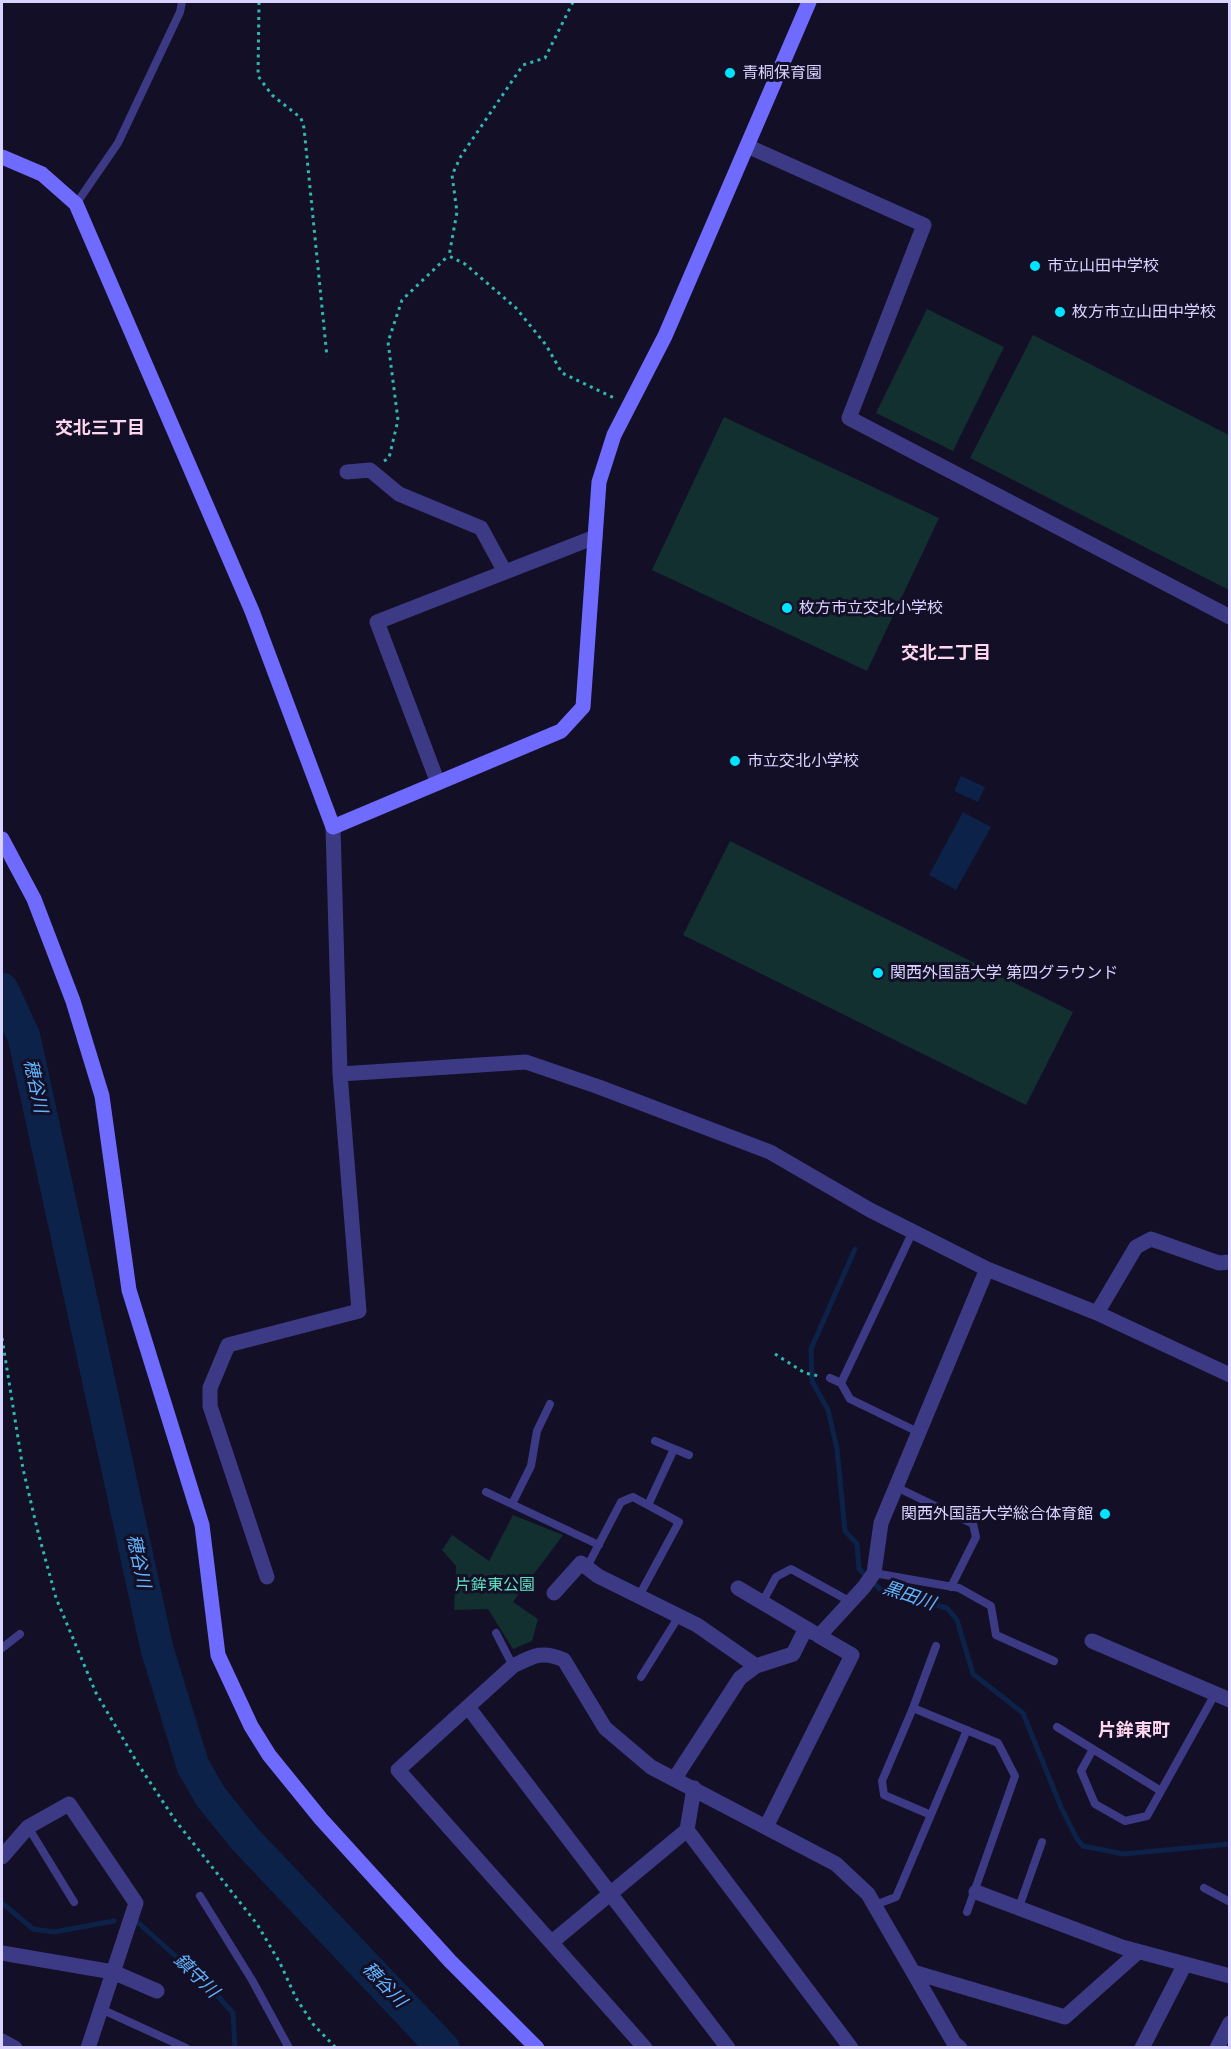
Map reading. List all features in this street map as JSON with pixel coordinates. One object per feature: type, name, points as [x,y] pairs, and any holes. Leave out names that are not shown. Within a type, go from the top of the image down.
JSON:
[{"type":"street","points":[[333,827],[561,731],[584,706],[599,482],[614,435],[665,336],[809,2]]},
{"type":"street","points":[[747,146],[924,225],[849,418],[1230,617]]},
{"type":"street","points":[[2,157],[42,174],[76,204],[252,611],[333,827],[340,1074],[359,1311],[228,1345],[210,1388],[210,1406],[267,1577]]},
{"type":"street","points":[[347,472],[370,470],[399,494],[481,528],[505,572]]},
{"type":"street","points":[[438,783],[377,622],[595,537]]},
{"type":"street","points":[[2,839],[38,909],[73,1001],[102,1095],[129,1290],[202,1525],[218,1655],[251,1726],[269,1755],[321,1819],[450,1961],[537,2048]]},
{"type":"street","points":[[340,1074],[526,1062],[599,1087],[770,1152],[870,1210],[987,1269],[1097,1313],[1230,1376]]},
{"type":"street","points":[[1097,1313],[1136,1247],[1151,1239],[1220,1263],[1230,1262]]},
{"type":"street","points":[[675,1778],[740,1678],[756,1666],[793,1654],[813,1632],[851,1602],[870,1578],[881,1523],[895,1486],[987,1269]]},
{"type":"street","points":[[554,1593],[581,1563],[598,1576],[697,1625],[756,1666]]},
{"type":"street","points":[[738,1588],[852,1655],[766,1827]]},
{"type":"street","points":[[1092,1641],[1222,1697]]},
{"type":"street","points":[[645,2048],[398,1770],[513,1666],[536,1654],[555,1656],[564,1660],[605,1728],[651,1767],[836,1864],[868,1894],[954,2046]]},
{"type":"street","points":[[468,1707],[728,2048]]},
{"type":"street","points":[[552,1942],[687,1830],[694,1788]]},
{"type":"street","points":[[2,1857],[28,1827],[69,1804],[136,1903],[88,2048]]},
{"type":"street","points":[[687,1830],[851,2048]]},
{"type":"street","points":[[976,1892],[1138,1952],[1230,1976]]},
{"type":"street","points":[[913,1972],[1065,2017],[1138,1952]]},
{"type":"street","points":[[2,1953],[113,1972],[157,1991]]},
{"type":"street","points":[[1142,2048],[1185,1964]]},
{"type":"street","points":[[1216,2048],[1230,2023]]},
{"type":"street","points":[[2,2041],[15,2048]]},
{"type":"lane","points":[[76,204],[118,143],[180,12],[182,2]]},
{"type":"lane","points":[[841,1383],[913,1231]]},
{"type":"lane","points":[[830,1378],[841,1383],[850,1399],[918,1432]]},
{"type":"lane","points":[[512,1504],[531,1467],[537,1431],[549,1404]]},
{"type":"lane","points":[[655,1441],[689,1455]]},
{"type":"lane","points":[[648,1505],[674,1449]]},
{"type":"lane","points":[[895,1486],[973,1524],[976,1537],[951,1587]]},
{"type":"lane","points":[[486,1492],[598,1545]]},
{"type":"lane","points":[[587,1568],[621,1502],[633,1497],[648,1505],[679,1522],[639,1596]]},
{"type":"lane","points":[[762,1603],[776,1577],[791,1569],[851,1602]]},
{"type":"lane","points":[[870,1578],[959,1588],[991,1606],[996,1635],[1054,1661]]},
{"type":"lane","points":[[641,1677],[679,1616]]},
{"type":"lane","points":[[496,1633],[513,1666]]},
{"type":"lane","points":[[2,1648],[20,1634]]},
{"type":"lane","points":[[931,1815],[884,1795],[882,1781],[936,1646]]},
{"type":"lane","points":[[1093,1749],[1081,1771],[1095,1804],[1125,1821],[1147,1816],[1222,1697]]},
{"type":"lane","points":[[913,1708],[998,1743],[1015,1776],[968,1912]]},
{"type":"lane","points":[[1057,1726],[1161,1791]]},
{"type":"lane","points":[[874,1905],[896,1897],[967,1730]]},
{"type":"lane","points":[[28,1827],[74,1902]]},
{"type":"lane","points":[[1019,1908],[1042,1842]]},
{"type":"lane","points":[[1204,1888],[1230,1902]]},
{"type":"lane","points":[[200,1896],[252,1980],[289,2048]]},
{"type":"lane","points":[[101,2009],[186,2048]]},
{"type":"path","points":[[259,2],[258,76],[272,95],[301,118],[304,128],[327,357]]},
{"type":"path","points":[[370,470],[389,458],[398,420],[388,342],[402,300],[448,256],[457,212],[452,175],[461,156],[523,64],[545,58],[573,2]]},
{"type":"path","points":[[448,256],[465,264],[516,308],[546,345],[562,374],[629,406]]},
{"type":"path","points":[[2,1338],[23,1469],[38,1532],[56,1598],[96,1693],[138,1764],[176,1820],[257,1924],[280,1963],[296,1998],[314,2024],[336,2048]]},
{"type":"path","points":[[775,1354],[805,1373],[816,1376]]},
{"type":"green space","points":[[927,309],[1004,347],[953,451],[876,413]]},
{"type":"green space","points":[[1033,335],[1229,435],[1229,590],[970,458]]},
{"type":"green space","points":[[724,417],[939,518],[867,671],[652,570]]},
{"type":"green space","name":"関西外国語大学 第四グラウンド","points":[[730,841],[1073,1012],[1026,1105],[683,935]]},
{"type":"green space","name":"片鉾東公園","points":[[513,1515],[563,1535],[513,1602],[538,1619],[532,1641],[513,1649],[488,1609],[454,1610],[456,1566],[442,1550],[452,1535],[489,1561]]},
{"type":"water","points":[[961,776],[985,787],[978,802],[954,791]]},
{"type":"water","points":[[963,812],[991,827],[956,890],[929,875]]},
{"type":"waterway","name":"穂谷川","points":[[2,989],[24,1037],[157,1649],[193,1766],[211,1797],[244,1838],[443,2048]]},
{"type":"waterway","name":"黒田川","points":[[855,1249],[811,1349],[812,1381],[828,1410],[837,1449],[845,1531],[857,1544],[859,1569],[881,1590],[947,1608],[957,1620],[973,1674],[1023,1713],[1061,1807],[1083,1846],[1124,1854],[1230,1844]]},
{"type":"waterway","name":"鎮守川","points":[[2,1903],[33,1929],[54,1932],[114,1921]]},
{"type":"waterway","name":"鎮守川","points":[[134,1919],[207,1984],[233,2013],[235,2048]]},
{"type":"place","name":"青桐保育園","points":[[730,73]]},
{"type":"place","name":"市立山田中学校","points":[[1035,266]]},
{"type":"place","name":"枚方市立山田中学校","points":[[1060,312]]},
{"type":"place","name":"枚方市立交北小学校","points":[[787,608]]},
{"type":"place","name":"市立交北小学校","points":[[735,761]]},
{"type":"place","name":"関西外国語大学 第四グラウンド","points":[[878,973]]},
{"type":"place","name":"関西外国語大学総合体育館","points":[[1105,1514]]},
{"type":"district","name":"交北三丁目","points":[[100,429]]},
{"type":"district","name":"交北二丁目","points":[[946,654]]},
{"type":"district","name":"片鉾東町","points":[[1134,1731]]}]
